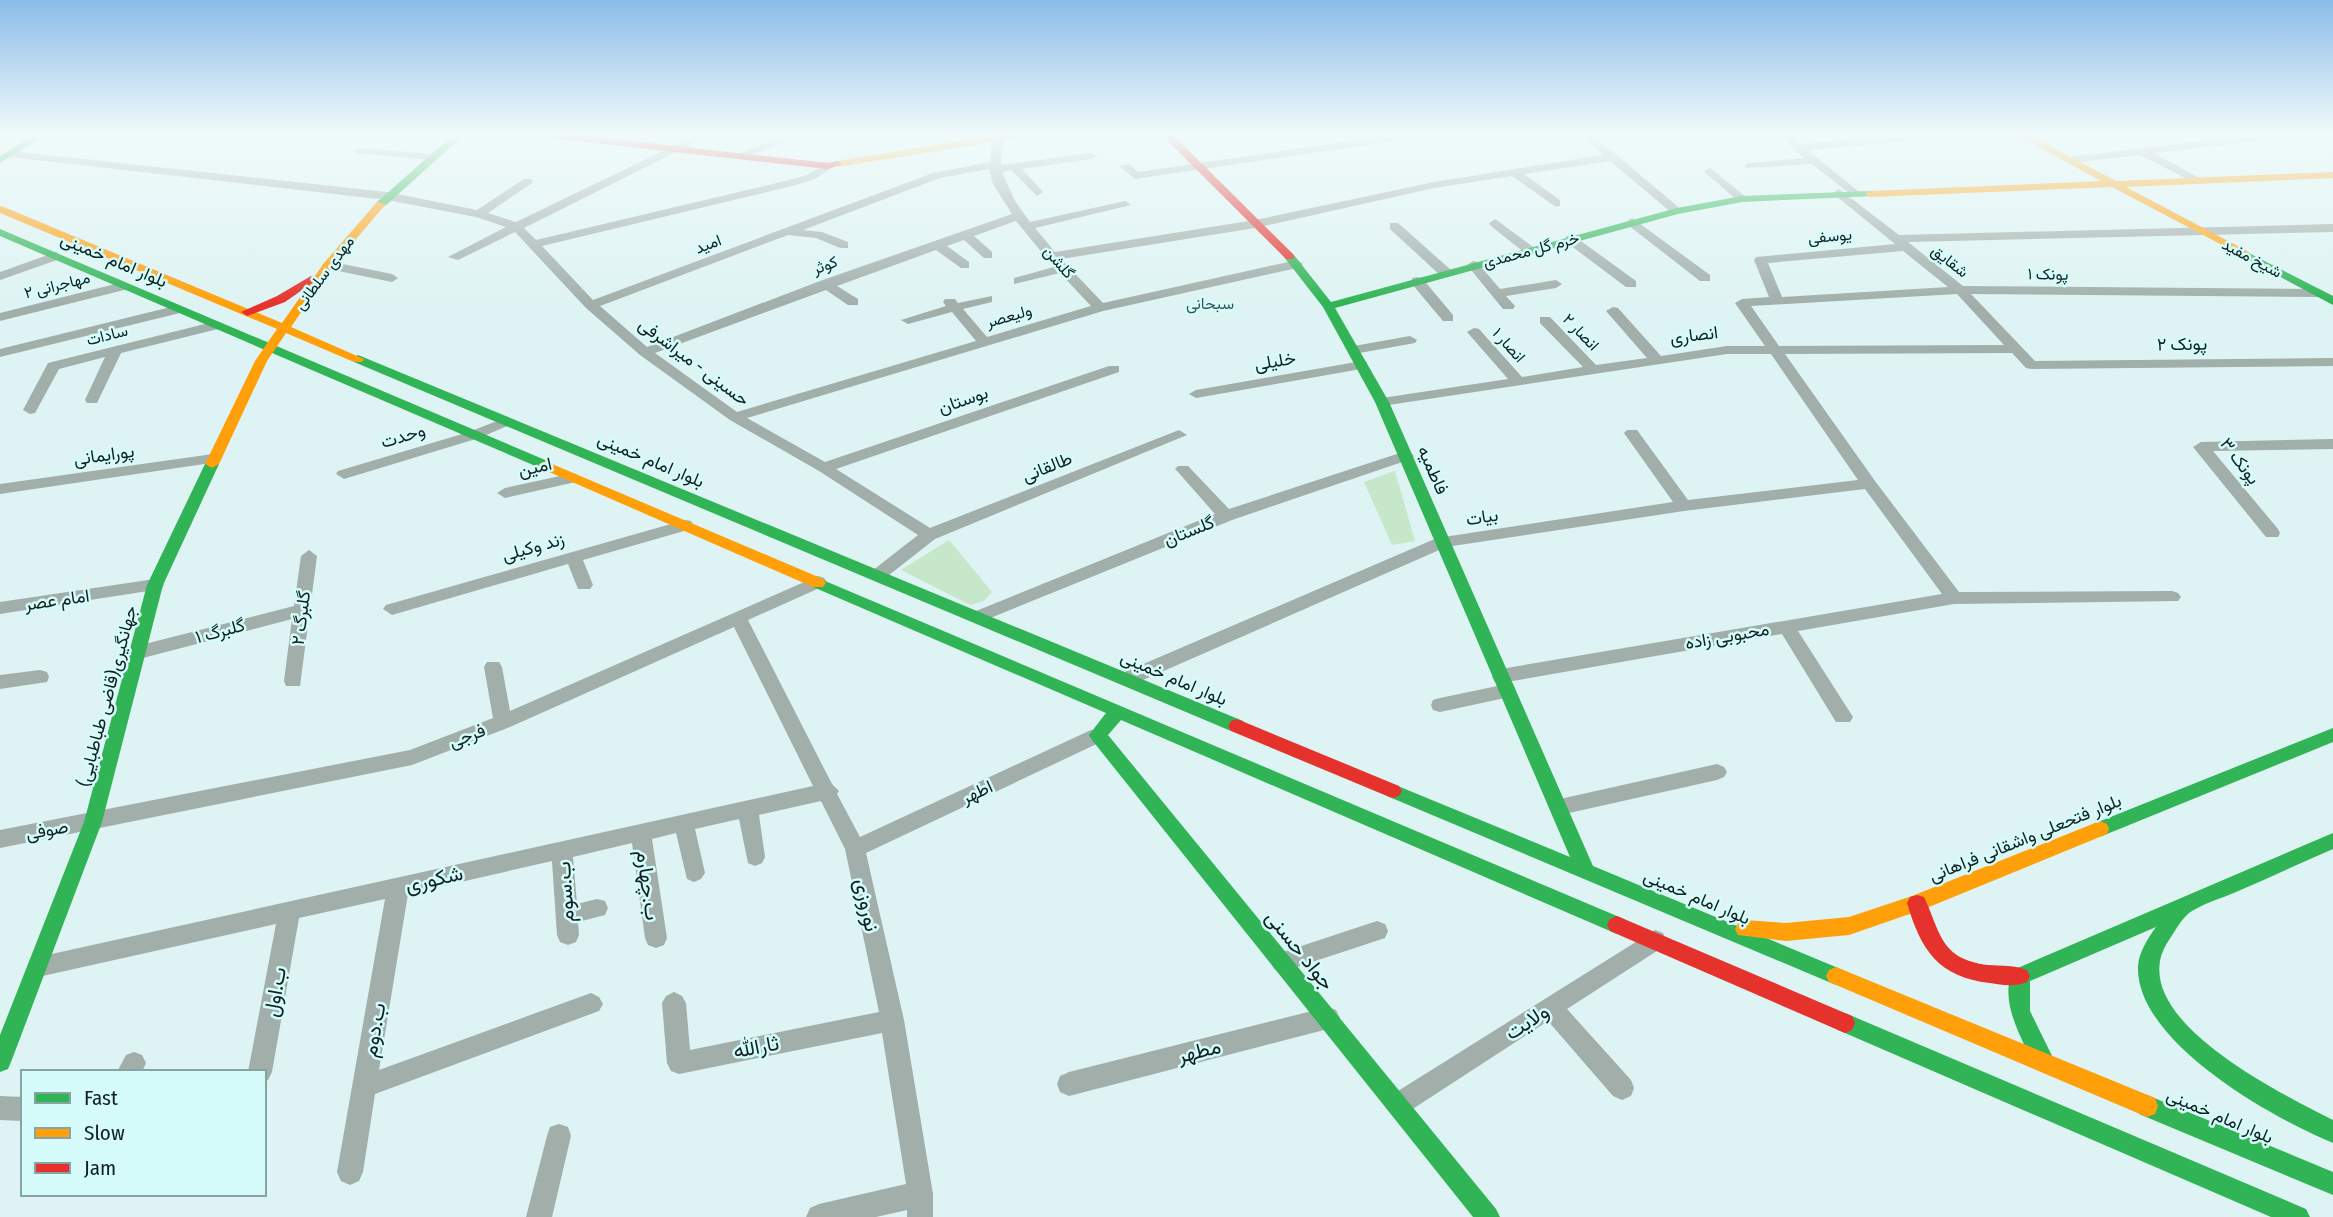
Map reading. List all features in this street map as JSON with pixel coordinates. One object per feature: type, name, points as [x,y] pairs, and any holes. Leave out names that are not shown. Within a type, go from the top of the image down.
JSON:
[{"type":"main road","name":"مهدی سلطانی","points":[[270,348],[328,265],[392,192]]},
{"type":"main road","name":"فاطمیه","points":[[1223,192],[1297,264],[1328,306],[1382,402],[1586,871]]},
{"type":"main road","name":"خرم گل محمدی","points":[[1328,306],[1677,211],[1742,199],[1879,192]]},
{"type":"main road","name":"شیخ مفید","points":[[2129,192],[2323,292]]},
{"type":"main road","name":"بلوار امام خمینی","points":[[0,209],[2333,1184]]},
{"type":"main road","name":"بلوار امام خمینی","points":[[0,232],[2298,1217]]},
{"type":"main road","points":[[247,312],[295,291],[328,265]]},
{"type":"main road","name":"جهانگیری(قاضی طباطبایی)","points":[[1,1060],[93,822],[155,585],[213,459],[270,348]]},
{"type":"main road","points":[[1098,735],[1118,711]]},
{"type":"main road","name":"جواد حسنی","points":[[1098,735],[1488,1217]]},
{"type":"main road","name":"بلوار فتحعلی واشقانی فراهانی","points":[[1722,928],[1786,932],[1849,926],[1917,903],[2333,735]]},
{"type":"main road","points":[[1917,903],[1924,933],[1938,955],[1970,973],[1988,977],[2020,976],[2333,841]]},
{"type":"main road","points":[[2182,907],[2152,952],[2147,970],[2151,991],[2169,1018],[2189,1040],[2234,1077],[2333,1132]]},
{"type":"main road","points":[[2020,976],[2015,996],[2024,1030],[2045,1062]]},
{"type":"street","name":"حسینی - میراشرفی","points":[[350,192],[387,196],[479,214],[516,226],[591,305],[645,352],[735,416],[824,468],[929,535]]},
{"type":"street","points":[[479,214],[512,192]]},
{"type":"street","points":[[454,257],[587,192]]},
{"type":"street","points":[[533,244],[755,192]]},
{"type":"street","name":"امید","points":[[591,305],[892,192]]},
{"type":"street","name":"گلشن","points":[[1004,192],[1023,221],[1100,308]]},
{"type":"street","points":[[1054,256],[1255,224],[1403,192]]},
{"type":"street","points":[[1541,192],[1556,203]]},
{"type":"street","points":[[1654,192],[1677,211]]},
{"type":"street","points":[[1734,192],[1742,199]]},
{"type":"street","name":"شقایق","points":[[1847,193],[1898,243],[1960,290],[2031,365]]},
{"type":"street","name":"کوثر","points":[[645,352],[964,234],[1023,221],[1125,205]]},
{"type":"street","points":[[1632,222],[1705,278]]},
{"type":"street","points":[[1495,223],[1529,250]]},
{"type":"street","points":[[1394,226],[1446,273]]},
{"type":"street","name":"یوسفی","points":[[1777,300],[1760,260],[1898,243],[2333,228]]},
{"type":"street","points":[[784,232],[818,235],[844,244]]},
{"type":"street","points":[[964,234],[988,255]]},
{"type":"street","points":[[1570,239],[1631,284]]},
{"type":"street","points":[[936,244],[965,265]]},
{"type":"street","points":[[0,276],[56,256]]},
{"type":"street","name":"ولیعصر","points":[[735,416],[1100,308],[1297,264]]},
{"type":"street","points":[[328,265],[392,278]]},
{"type":"street","points":[[1473,265],[1508,306]]},
{"type":"street","points":[[1019,281],[1064,268]]},
{"type":"street","points":[[1417,281],[1448,318]]},
{"type":"street","points":[[825,284],[853,302]]},
{"type":"street","points":[[1497,293],[1556,284]]},
{"type":"street","name":"مهاجرانی ۲","points":[[0,317],[123,286]]},
{"type":"street","name":"پونک ۱","points":[[1772,348],[1742,303],[1960,290],[2323,292]]},
{"type":"street","points":[[908,320],[952,304],[987,299]]},
{"type":"street","points":[[952,304],[984,342]]},
{"type":"street","points":[[0,353],[179,309]]},
{"type":"street","points":[[1614,311],[1656,359]]},
{"type":"street","name":"انصار ۲","points":[[1545,320],[1592,369]]},
{"type":"street","name":"سادات","points":[[30,410],[53,366],[217,325]]},
{"type":"street","name":"انصار ۱","points":[[1474,332],[1517,380]]},
{"type":"street","points":[[1354,350],[1410,340]]},
{"type":"street","points":[[1772,348],[1954,598]]},
{"type":"street","name":"انصاری","points":[[1382,402],[1656,359],[1772,348],[2015,349]]},
{"type":"street","points":[[92,400],[115,351]]},
{"type":"street","name":"پونک ۲","points":[[2031,365],[2333,362]]},
{"type":"street","name":"خلیلی","points":[[1196,394],[1362,365]]},
{"type":"street","name":"بوستان","points":[[824,468],[1114,369]]},
{"type":"street","name":"وحدت","points":[[344,474],[474,435],[507,421]]},
{"type":"street","points":[[1632,433],[1684,506]]},
{"type":"street","name":"طالقانی","points":[[929,535],[1179,435]]},
{"type":"street","name":"پونک ۳","points":[[2272,533],[2201,447],[2333,444]]},
{"type":"street","name":"گلستان","points":[[977,617],[1226,516],[1406,456]]},
{"type":"street","name":"پورایمانی","points":[[0,489],[213,459]]},
{"type":"street","points":[[1184,469],[1226,516]]},
{"type":"street","name":"امین","points":[[505,493],[574,478]]},
{"type":"street","name":"بیات","points":[[1127,679],[1443,542],[1684,506],[1869,484]]},
{"type":"street","name":"زند وکیلی","points":[[392,609],[685,525]]},
{"type":"street","points":[[878,575],[929,535]]},
{"type":"street","name":"گلبرگ ۲","points":[[293,681],[309,556]]},
{"type":"street","points":[[574,557],[584,585]]},
{"type":"street","name":"فرجی","points":[[93,822],[412,757],[503,722],[818,582]]},
{"type":"street","name":"امام عصر","points":[[0,608],[155,585]]},
{"type":"street","name":"محبوبی زاده","points":[[1440,705],[1504,683],[1785,625],[1954,598],[2172,597]]},
{"type":"street","name":"گلبرگ ۱","points":[[139,652],[302,610]]},
{"type":"street","name":"نوروزی","points":[[738,618],[828,791],[855,849],[892,1020],[920,1205]]},
{"type":"street","points":[[1785,625],[1843,717]]},
{"type":"street","points":[[492,667],[503,722]]},
{"type":"street","points":[[0,682],[40,677]]},
{"type":"street","name":"اطهر","points":[[855,849],[1098,735]]},
{"type":"street","points":[[1560,807],[1717,772]]},
{"type":"street","name":"شکوری","points":[[38,967],[828,791]]},
{"type":"street","points":[[748,809],[755,857]]},
{"type":"street","name":"صوفی","points":[[0,839],[93,822]]},
{"type":"street","points":[[684,823],[694,873]]},
{"type":"street","name":"ب.چهارم","points":[[641,833],[656,938]]},
{"type":"street","name":"ب.سوم","points":[[562,850],[567,925],[597,908]]},
{"type":"street","name":"ب.دوم","points":[[350,1172],[398,887]]},
{"type":"street","name":"ب.اول","points":[[260,1070],[289,911]]},
{"type":"street","points":[[1282,962],[1377,931]]},
{"type":"street","name":"ولایت","points":[[1399,1104],[1655,940]]},
{"type":"street","name":"ثارالله","points":[[674,1003],[679,1063],[892,1020]]},
{"type":"street","points":[[365,1087],[591,1004]]},
{"type":"street","points":[[1550,1007],[1622,1088]]},
{"type":"street","name":"مطهر","points":[[1069,1084],[1328,1018]]},
{"type":"street","points":[[0,1108],[21,1109]]},
{"type":"street","points":[[539,1217],[559,1136]]},
{"type":"street","points":[[818,1217],[920,1205]]},
{"type":"green space","points":[[1395,471],[1415,541],[1392,545],[1364,482]]},
{"type":"green space","points":[[949,540],[992,592],[984,601],[970,605],[901,570]]},
{"type":"traffic: fast","points":[[381,204],[395,192]]},
{"type":"traffic: fast","points":[[1328,306],[1677,211],[1742,199],[1870,194]]},
{"type":"traffic: fast","points":[[0,232],[545,465]]},
{"type":"traffic: fast","points":[[2243,253],[2333,301]]},
{"type":"traffic: fast","points":[[1290,257],[1328,306],[1382,402],[1586,871]]},
{"type":"traffic: fast","points":[[358,359],[1237,726]]},
{"type":"traffic: fast","points":[[0,1062],[93,822],[155,585],[212,464]]},
{"type":"traffic: fast","points":[[818,583],[1617,925]]},
{"type":"traffic: fast","points":[[1118,711],[1098,735],[1488,1217]]},
{"type":"traffic: fast","points":[[2100,829],[2333,735]]},
{"type":"traffic: fast","points":[[1393,791],[1836,976]]},
{"type":"traffic: fast","points":[[2044,1062],[2020,1011],[2020,976],[2333,841]]},
{"type":"traffic: fast","points":[[2182,907],[2156,943],[2149,959],[2153,994],[2168,1019],[2219,1066],[2333,1132]]},
{"type":"traffic: fast","points":[[1845,1023],[2298,1217]]},
{"type":"traffic: fast","points":[[2147,1106],[2333,1184]]},
{"type":"traffic: slow","points":[[1870,194],[1924,192]]},
{"type":"traffic: slow","points":[[2128,192],[2243,253]]},
{"type":"traffic: slow","points":[[212,464],[261,361],[328,265],[381,204]]},
{"type":"traffic: slow","points":[[0,209],[358,359]]},
{"type":"traffic: slow","points":[[545,465],[818,583]]},
{"type":"traffic: slow","points":[[1745,929],[1786,932],[1849,926],[1917,903],[2100,829]]},
{"type":"traffic: slow","points":[[1836,976],[2147,1106]]},
{"type":"traffic: jam","points":[[1224,192],[1290,257]]},
{"type":"traffic: jam","points":[[247,312],[281,299],[311,279]]},
{"type":"traffic: jam","points":[[1237,726],[1393,791]]},
{"type":"traffic: jam","points":[[1917,903],[1931,940],[1940,953],[1952,962],[1981,973],[2020,976]]},
{"type":"traffic: jam","points":[[1617,925],[1845,1023]]},
{"type":"district","name":"سبحانی","points":[[1210,303]]}]
